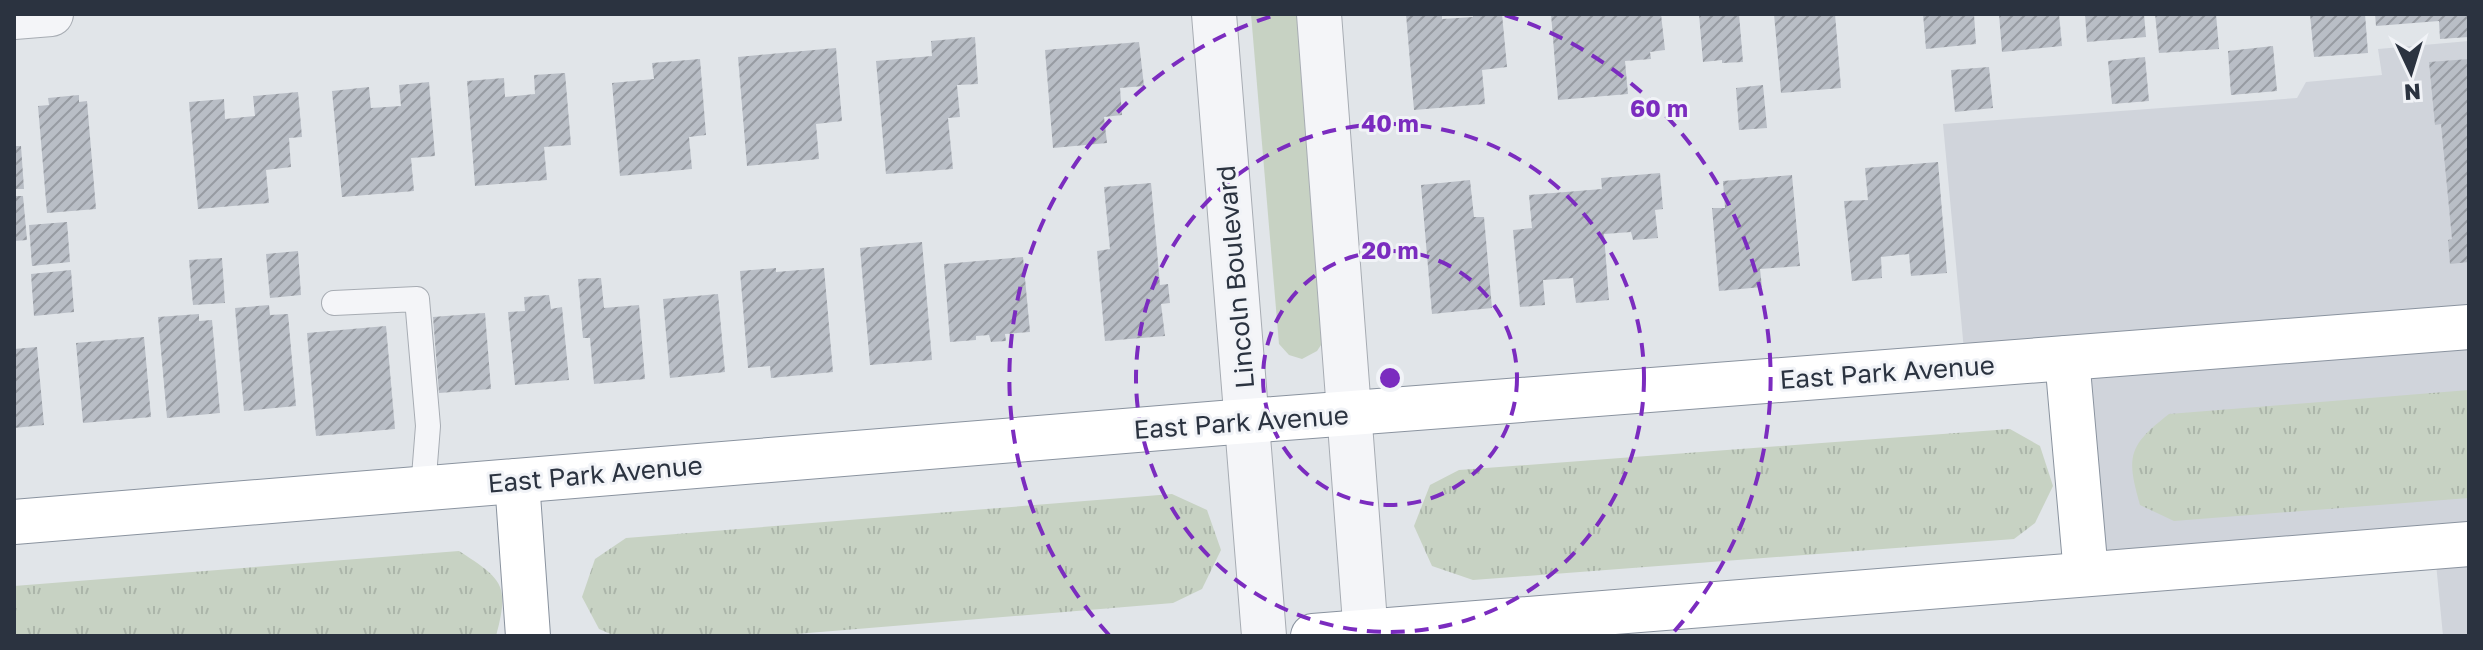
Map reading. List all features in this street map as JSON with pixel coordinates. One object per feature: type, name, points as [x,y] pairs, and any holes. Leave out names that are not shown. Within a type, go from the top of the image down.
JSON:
[{"type":"highway","name":"East Park Avenue","points":[[14,522],[1247,421],[2469,327]]},
{"type":"highway","points":[[2067,358],[2086,574]]},
{"type":"highway","points":[[517,481],[528,636]]},
{"type":"highway","points":[[1313,636],[1630,623],[2086,574],[2469,544]]},
{"type":"street","points":[[14,17],[51,14]]},
{"type":"street","name":"Lincoln Boulevard","points":[[1214,14],[1264,636]]},
{"type":"street","points":[[1319,14],[1366,634]]},
{"type":"lane","points":[[334,303],[417,299],[428,426],[423,489]]},
{"type":"shaded area","points":[[2469,41],[2469,636],[2443,636],[2435,553],[2080,582],[2062,366],[1966,372],[1943,124],[2297,98],[2306,82],[2382,75],[2378,49]]},
{"type":"green space","points":[[1251,14],[1297,14],[1325,339],[1317,351],[1302,359],[1289,355],[1279,344]]},
{"type":"green space","points":[[2469,390],[2469,498],[2174,521],[2140,505],[2133,475],[2134,453],[2145,435],[2169,414]]},
{"type":"green space","points":[[2010,429],[2040,446],[2053,486],[2035,523],[2014,539],[1473,580],[1432,566],[1414,526],[1430,485],[1459,470]]},
{"type":"green space","points":[[1172,494],[1207,510],[1221,550],[1202,589],[1173,603],[772,636],[615,636],[599,629],[582,597],[595,559],[626,538]]},
{"type":"green space","points":[[459,551],[485,569],[499,584],[502,605],[496,636],[14,636],[14,586]]},
{"type":"building","points":[[1406,14],[1442,14],[1442,19],[1473,17],[1473,14],[1502,14],[1507,67],[1482,70],[1485,104],[1414,110]]},
{"type":"building","points":[[1551,14],[1661,14],[1665,50],[1650,52],[1651,59],[1625,61],[1628,94],[1558,100]]},
{"type":"building","points":[[1699,14],[1739,14],[1743,62],[1703,62]]},
{"type":"building","points":[[1774,14],[1835,14],[1841,88],[1781,93]]},
{"type":"building","points":[[1923,14],[1974,14],[1976,44],[1926,49]]},
{"type":"building","points":[[1999,14],[2059,14],[2062,46],[2002,52]]},
{"type":"building","points":[[2085,14],[2144,14],[2146,37],[2087,42]]},
{"type":"building","points":[[2155,14],[2216,14],[2219,49],[2159,53]]},
{"type":"building","points":[[2310,14],[2365,14],[2368,53],[2314,57]]},
{"type":"building","points":[[2375,14],[2469,14],[2469,37],[2440,39],[2439,21],[2376,26]]},
{"type":"building","points":[[975,37],[978,84],[957,85],[960,117],[948,118],[953,169],[886,174],[876,61],[932,56],[931,41]]},
{"type":"building","points":[[1139,42],[1144,86],[1120,88],[1122,115],[1104,117],[1107,143],[1053,148],[1045,50]]},
{"type":"building","points":[[2273,46],[2277,91],[2231,95],[2228,51]]},
{"type":"building","points":[[836,48],[842,121],[816,124],[819,159],[747,166],[738,57]]},
{"type":"building","points":[[2145,57],[2149,101],[2112,104],[2108,61]]},
{"type":"building","points":[[700,59],[706,135],[689,137],[692,169],[620,176],[612,83],[654,79],[652,63]]},
{"type":"building","points":[[2469,59],[2469,262],[2450,264],[2448,240],[2452,239],[2441,124],[2435,125],[2429,62]]},
{"type":"building","points":[[1989,67],[1993,108],[1955,112],[1951,70]]},
{"type":"building","points":[[565,73],[571,145],[544,147],[547,180],[475,186],[467,81],[504,78],[505,97],[535,94],[534,75]]},
{"type":"building","points":[[429,82],[435,156],[411,158],[414,191],[342,197],[332,91],[369,87],[371,108],[401,106],[399,85]]},
{"type":"building","points":[[1763,85],[1767,128],[1739,130],[1736,88]]},
{"type":"building","points":[[298,92],[302,137],[289,138],[291,167],[266,170],[269,203],[198,209],[189,102],[224,99],[225,119],[255,116],[253,96]]},
{"type":"building","points":[[79,95],[79,102],[87,101],[96,209],[47,213],[38,106],[49,105],[48,98]]},
{"type":"building","points":[[14,146],[21,146],[24,189],[14,189]]},
{"type":"building","points":[[1938,162],[1947,273],[1911,276],[1909,254],[1881,257],[1882,278],[1852,281],[1844,201],[1868,200],[1865,168]]},
{"type":"building","points":[[1660,173],[1663,209],[1655,210],[1658,238],[1633,240],[1631,232],[1604,234],[1609,300],[1576,303],[1573,278],[1543,280],[1545,305],[1520,307],[1513,230],[1532,228],[1529,195],[1602,189],[1601,178]]},
{"type":"building","points":[[1792,175],[1800,266],[1760,269],[1762,287],[1719,291],[1712,208],[1725,208],[1723,181]]},
{"type":"building","points":[[1470,180],[1474,217],[1484,217],[1492,308],[1432,314],[1421,185]]},
{"type":"building","points":[[1151,183],[1160,285],[1168,284],[1170,303],[1161,304],[1165,336],[1105,341],[1097,251],[1110,249],[1104,187]]},
{"type":"building","points":[[14,196],[23,196],[27,240],[14,241]]},
{"type":"building","points":[[67,222],[70,262],[32,266],[29,225]]},
{"type":"building","points":[[922,242],[932,360],[870,365],[860,248]]},
{"type":"building","points":[[298,251],[301,295],[270,298],[266,254]]},
{"type":"building","points":[[1023,257],[1030,332],[1005,334],[1006,341],[991,342],[989,335],[976,336],[976,340],[950,342],[944,264]]},
{"type":"building","points":[[222,258],[225,303],[193,305],[189,260]]},
{"type":"building","points":[[776,268],[776,272],[824,268],[833,372],[771,378],[770,366],[748,368],[740,271]]},
{"type":"building","points":[[71,270],[74,312],[34,316],[31,274]]},
{"type":"building","points":[[601,278],[604,308],[639,305],[645,379],[594,384],[590,338],[583,338],[578,279]]},
{"type":"building","points":[[718,294],[725,372],[670,378],[663,299]]},
{"type":"building","points":[[549,295],[551,309],[562,307],[569,380],[515,385],[508,312],[525,311],[524,297]]},
{"type":"building","points":[[269,305],[270,315],[288,314],[296,406],[244,411],[235,308]]},
{"type":"building","points":[[485,313],[491,389],[439,393],[433,317]]},
{"type":"building","points":[[199,314],[199,321],[212,320],[220,413],[167,418],[158,317]]},
{"type":"building","points":[[386,326],[395,429],[316,436],[307,333]]},
{"type":"building","points":[[144,337],[151,417],[83,423],[76,343]]},
{"type":"building","points":[[37,347],[44,425],[14,428],[14,349]]}]
